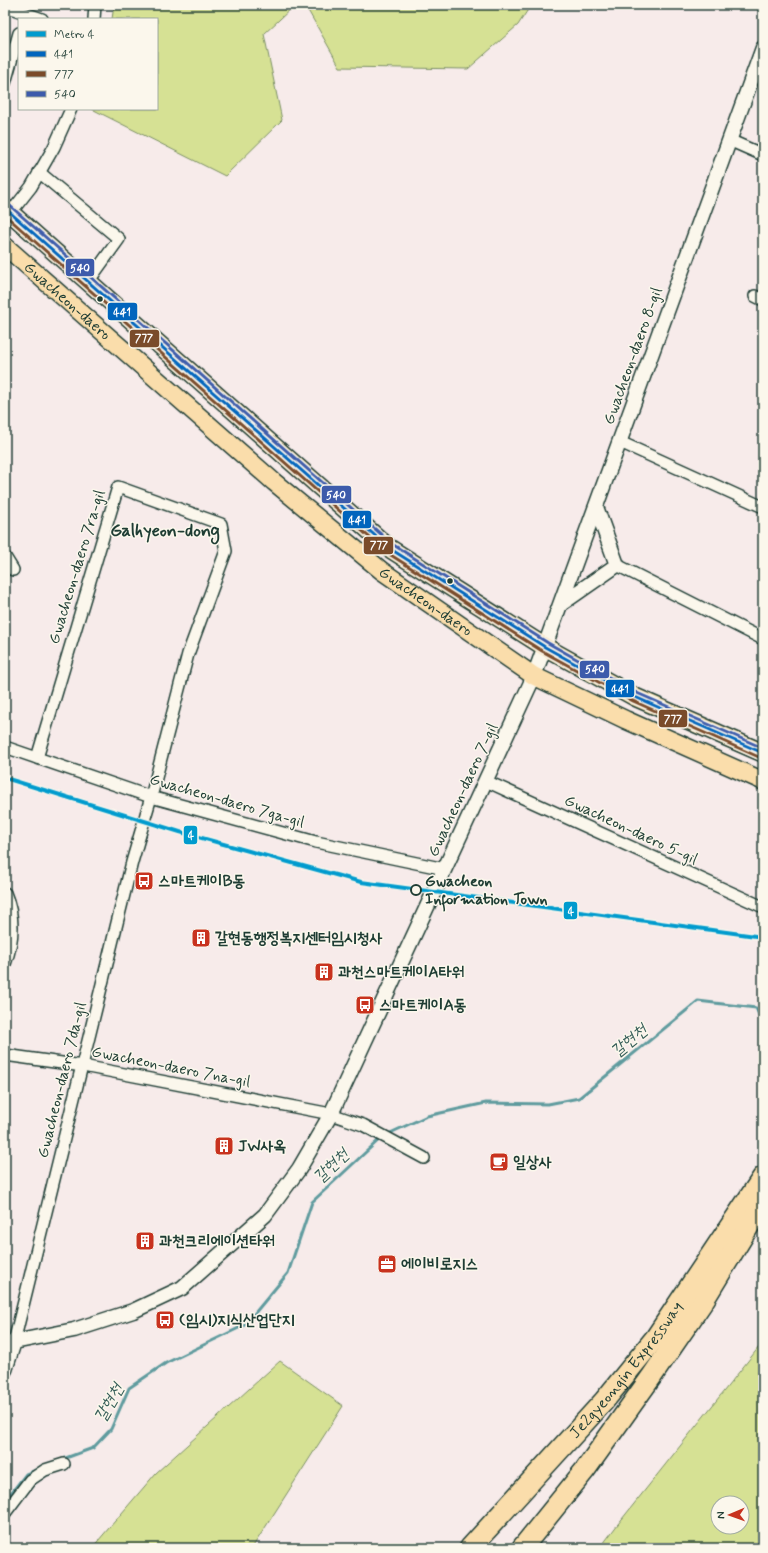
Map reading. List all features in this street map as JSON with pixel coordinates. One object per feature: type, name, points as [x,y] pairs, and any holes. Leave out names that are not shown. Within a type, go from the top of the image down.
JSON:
[{"type":"highway","name":"Je2gyeongin Expressway","points":[[470,1548],[604,1402],[656,1337],[763,1177]]},
{"type":"highway","name":"Je2gyeongin Expressway","points":[[522,1548],[585,1470],[652,1376],[702,1303],[763,1203]]},
{"type":"main road","name":"Gwacheon-daero","points":[[7,214],[88,282],[389,548],[545,647],[634,697],[763,753]]},
{"type":"main road","name":"Gwacheon-daero","points":[[5,246],[274,482],[382,571],[534,676],[633,723],[763,781]]},
{"type":"street","points":[[94,18],[95,5]]},
{"type":"street","points":[[5,6],[24,16],[36,18]]},
{"type":"street","points":[[5,83],[18,37]]},
{"type":"street","name":"Gwacheon-daero 8-gil","points":[[534,676],[763,48]]},
{"type":"street","points":[[7,214],[31,187],[54,147],[70,110]]},
{"type":"street","points":[[729,140],[763,155]]},
{"type":"street","points":[[39,172],[119,238],[88,282]]},
{"type":"street","points":[[620,442],[763,507]]},
{"type":"street","name":"Gwacheon-daero 7ra-gil","points":[[37,758],[118,487],[221,524],[226,551],[188,654],[151,797]]},
{"type":"street","points":[[596,507],[618,565],[763,639]]},
{"type":"street","points":[[5,557],[13,570]]},
{"type":"street","points":[[561,604],[618,565]]},
{"type":"street","name":"Gwacheon-daero 7-gil","points":[[9,1342],[81,1328],[133,1311],[182,1288],[265,1215],[299,1169],[331,1114],[534,676]]},
{"type":"street","name":"Gwacheon-daero 7ga-gil","points":[[5,747],[151,797],[316,842],[445,869]]},
{"type":"street","name":"Gwacheon-daero 5-gil","points":[[486,781],[763,908]]},
{"type":"street","name":"Gwacheon-daero 7da-gil","points":[[5,1370],[9,1342],[83,1066],[132,862],[151,797]]},
{"type":"street","points":[[5,894],[10,907],[13,934],[5,964]]},
{"type":"street","name":"Gwacheon-daero 7na-gil","points":[[5,1055],[83,1066],[331,1114]]},
{"type":"street","points":[[331,1114],[363,1125],[399,1143],[424,1158]]},
{"type":"street","points":[[5,1513],[30,1480],[45,1470],[64,1464]]},
{"type":"green space","points":[[114,5],[295,5],[264,34],[282,120],[225,176],[94,110],[158,110],[158,18],[112,18]]},
{"type":"green space","points":[[305,5],[531,5],[518,25],[468,69],[340,67]]},
{"type":"green space","points":[[763,1342],[763,1548],[600,1548],[618,1524]]},
{"type":"green space","points":[[280,1361],[343,1406],[252,1548],[92,1548],[156,1473]]},
{"type":"waterway","name":"갈현천","points":[[388,1134],[427,1116],[486,1103],[548,1104],[579,1098],[698,1001],[756,1008],[763,1024]]},
{"type":"waterway","name":"갈현천","points":[[63,1459],[93,1448],[111,1429],[129,1388],[166,1363],[245,1325],[288,1273],[312,1202],[381,1138]]},
{"type":"waterway","name":"갈현천","points":[[5,1501],[26,1474],[39,1469]]},
{"type":"metro line","name":"4","points":[[5,778],[180,832],[361,882],[763,937]]},
{"type":"transit line","name":"540","points":[[8,204],[392,544],[548,643],[637,693],[763,748]]},
{"type":"transit line","name":"441","points":[[5,208],[389,548],[545,647],[635,697],[763,753]]},
{"type":"transit line","name":"777","points":[[5,215],[386,552],[542,651],[633,701],[761,758]]},
{"type":"place","name":"스마트케이B동","points":[[144,881]]},
{"type":"place","name":"Gwacheon Information Town","points":[[416,890]]},
{"type":"place","name":"갈현동행정복지센터임시청사","points":[[201,938]]},
{"type":"place","name":"과천스마트케이A타워","points":[[324,972]]},
{"type":"place","name":"스마트케이A동","points":[[365,1005]]},
{"type":"place","name":"JW사옥","points":[[224,1146]]},
{"type":"place","name":"일상사","points":[[499,1162]]},
{"type":"place","name":"과천크리에이션타워","points":[[145,1241]]},
{"type":"place","name":"에이비로지스","points":[[387,1264]]},
{"type":"place","name":"(임시)지식산업단지","points":[[165,1320]]},
{"type":"district","name":"Galhyeon-dong","points":[[165,531]]}]
